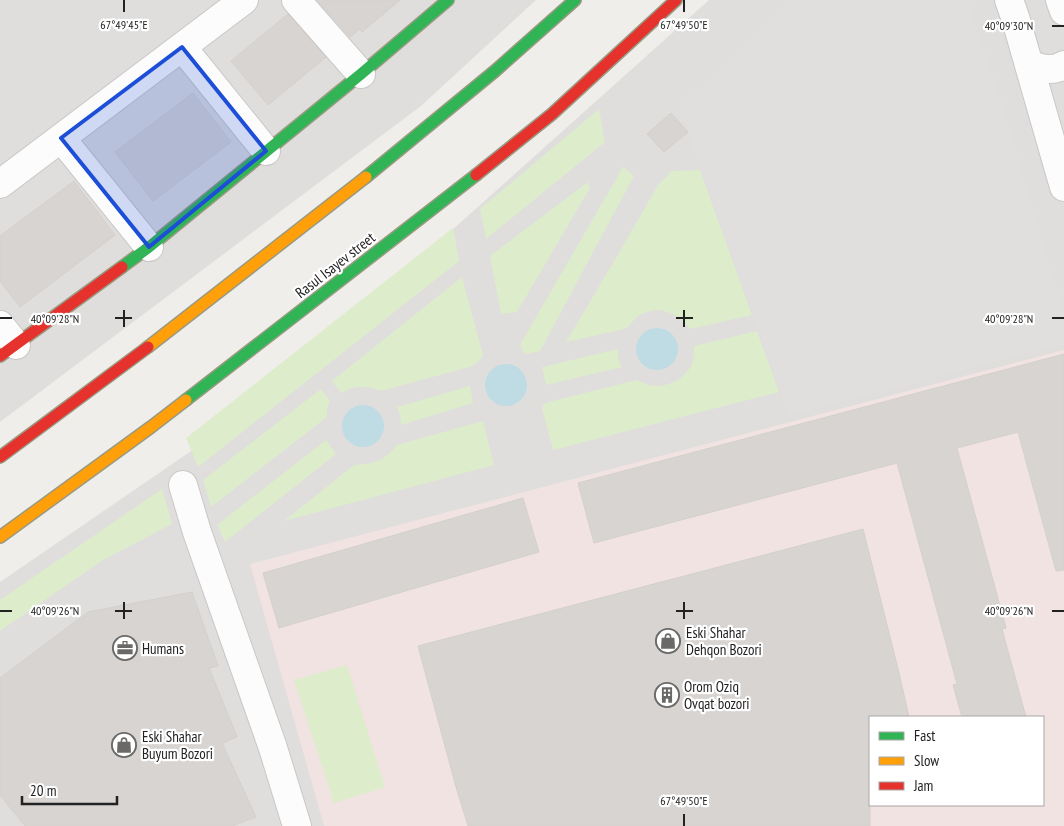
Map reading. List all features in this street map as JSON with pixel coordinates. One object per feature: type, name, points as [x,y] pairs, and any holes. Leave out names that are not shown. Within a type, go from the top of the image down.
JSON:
[{"type":"main road","points":[[5,342],[149,247],[362,74],[448,0]]},
{"type":"main road","points":[[0,457],[177,325],[393,156],[495,71],[575,0]]},
{"type":"main road","name":"Rasul Isayev street","points":[[0,537],[151,427],[465,184],[552,114],[676,0]]},
{"type":"street","points":[[0,184],[244,0]]},
{"type":"street","points":[[296,0],[362,74]]},
{"type":"street","points":[[1010,0],[1064,187]]},
{"type":"street","points":[[1060,0],[1064,12]]},
{"type":"street","points":[[182,47],[266,151]]},
{"type":"street","points":[[1029,64],[1040,69],[1052,70],[1064,65]]},
{"type":"street","points":[[62,138],[149,247]]},
{"type":"street","points":[[183,484],[197,532],[273,748],[297,826]]},
{"type":"highlighted area","points":[[182,47],[266,151],[149,247],[61,138]]},
{"type":"shaded area","points":[[0,0],[536,0],[421,106],[0,422]]},
{"type":"shaded area","points":[[709,0],[1064,0],[1064,826],[0,826],[0,582],[251,410]]},
{"type":"shaded area","points":[[795,0],[967,0],[1005,114],[1064,317],[1064,344],[789,415],[679,108]]},
{"type":"shaded area","name":"Eski Shahar Dehqon Bozori","points":[[1064,350],[1064,826],[324,826],[250,564]]},
{"type":"green space","points":[[599,109],[605,142],[486,239],[480,209]]},
{"type":"green space","points":[[623,167],[634,176],[540,351],[525,354],[520,345]]},
{"type":"green space","points":[[700,170],[752,315],[690,329],[674,315],[661,310],[654,310],[638,316],[624,329],[566,342],[658,185],[672,171]]},
{"type":"green space","points":[[588,182],[590,188],[517,312],[501,314],[490,256]]},
{"type":"green space","points":[[453,228],[459,261],[198,467],[186,438]]},
{"type":"green space","points":[[462,277],[483,355],[479,361],[473,366],[381,391],[361,387],[351,388],[341,393],[332,381]]},
{"type":"green space","points":[[757,331],[779,392],[553,450],[542,408],[545,403],[637,380],[657,386],[667,385],[681,378],[691,366],[694,346]]},
{"type":"green space","points":[[618,349],[618,358],[622,367],[546,385],[542,367]]},
{"type":"green space","points":[[470,386],[473,403],[401,425],[397,407]]},
{"type":"green space","points":[[321,389],[330,401],[327,408],[327,417],[211,507],[203,480]]},
{"type":"green space","points":[[483,421],[494,465],[284,521],[354,465],[378,461],[388,455],[397,445]]},
{"type":"green space","points":[[326,440],[336,454],[225,542],[217,525]]},
{"type":"green space","points":[[162,489],[172,524],[103,560],[0,631],[0,600]]},
{"type":"green space","points":[[347,665],[385,787],[334,803],[294,680]]},
{"type":"water","points":[[661,328],[669,331],[675,337],[678,349],[675,361],[669,367],[653,370],[645,367],[639,361],[636,345],[639,337],[645,331]]},
{"type":"water","points":[[510,364],[518,367],[524,373],[527,385],[524,397],[518,403],[502,406],[494,403],[488,397],[485,381],[488,373],[494,367]]},
{"type":"water","points":[[367,405],[375,408],[381,414],[384,426],[381,438],[375,444],[359,447],[351,444],[345,438],[342,422],[345,414],[351,408]]},
{"type":"building","points":[[317,0],[400,0],[362,32],[360,29],[350,37]]},
{"type":"building","points":[[288,14],[326,57],[268,105],[231,61]]},
{"type":"building","points":[[193,93],[231,142],[153,201],[115,152]]},
{"type":"building","points":[[671,113],[688,132],[664,152],[647,134]]},
{"type":"building","points":[[74,181],[115,235],[20,307],[0,281],[0,236]]},
{"type":"building","points":[[1064,354],[1064,570],[1056,571],[1018,432],[957,448],[1006,628],[1002,629],[1026,716],[962,716],[953,685],[957,684],[897,463],[594,543],[578,483]]},
{"type":"building","points":[[523,498],[539,552],[279,628],[263,573]]},
{"type":"building","name":"Orom Oziq Ovqat bozori","points":[[863,529],[909,716],[869,716],[870,826],[468,826],[418,646]]},
{"type":"building","name":"Eski Shahar Buyum Bozori","points":[[192,592],[218,666],[209,668],[237,737],[222,743],[256,817],[232,826],[25,826],[0,795],[0,678],[88,612]]},
{"type":"traffic: fast","points":[[122,267],[361,74],[448,0]]},
{"type":"traffic: fast","points":[[366,177],[495,71],[575,0]]},
{"type":"traffic: fast","points":[[186,400],[476,175]]},
{"type":"traffic: slow","points":[[148,347],[366,177]]},
{"type":"traffic: slow","points":[[0,537],[186,400]]},
{"type":"traffic: jam","points":[[476,175],[552,114],[676,0]]},
{"type":"traffic: jam","points":[[0,356],[122,267]]},
{"type":"traffic: jam","points":[[0,457],[148,347]]},
{"type":"place","name":"Eski Shahar Dehqon Bozori","points":[[668,641]]},
{"type":"place","name":"Humans","points":[[125,648]]},
{"type":"place","name":"Orom Oziq Ovqat bozori","points":[[667,695]]},
{"type":"place","name":"Eski Shahar Buyum Bozori","points":[[124,745]]}]
